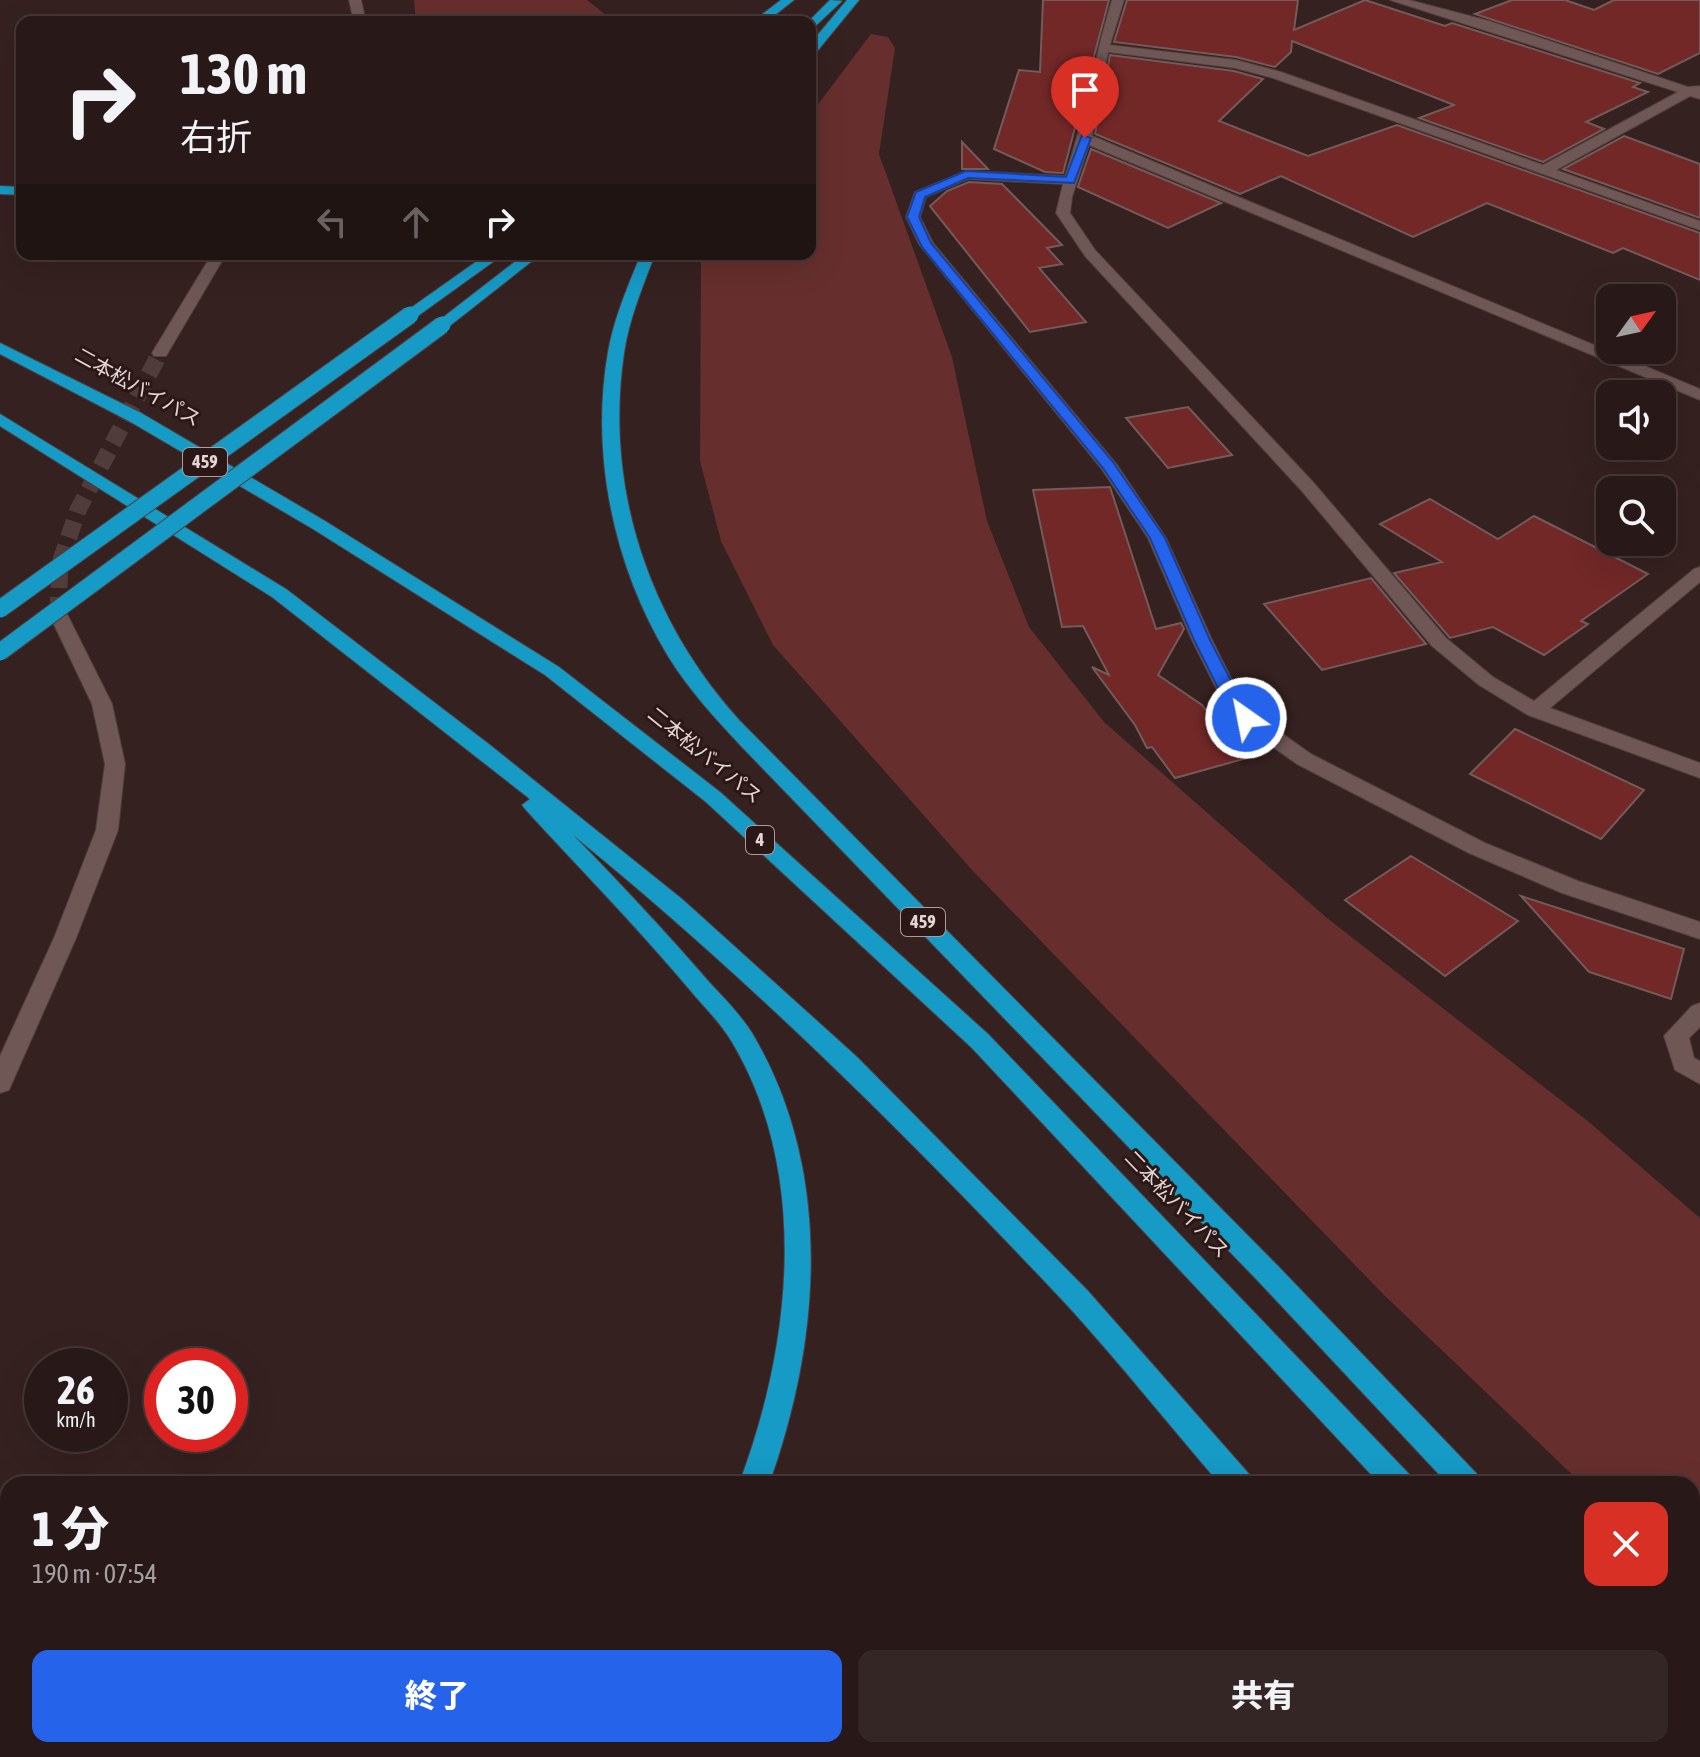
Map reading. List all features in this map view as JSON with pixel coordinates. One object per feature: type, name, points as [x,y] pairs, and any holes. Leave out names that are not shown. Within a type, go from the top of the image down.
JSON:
[{"type":"highway","points":[[766,16],[788,0]]},
{"type":"highway","points":[[804,16],[822,0]]},
{"type":"highway","points":[[816,21],[837,0]]},
{"type":"highway","points":[[816,45],[853,0]]},
{"type":"highway","name":"459","points":[[0,609],[488,260]]},
{"type":"highway","points":[[0,652],[526,260]]},
{"type":"highway","name":"459","points":[[646,260],[625,313],[613,362],[609,450],[618,505],[642,576],[669,641],[715,707],[1316,1319],[1460,1476]]},
{"type":"highway","name":"二本松バイパス","points":[[0,348],[135,417],[319,525],[552,671],[713,797],[980,1041],[1391,1476]]},
{"type":"highway","points":[[0,419],[279,593],[483,750],[674,905],[848,1064],[1078,1299],[1232,1476]]},
{"type":"highway","points":[[483,750],[589,867],[662,940],[742,1038],[778,1116],[793,1184],[799,1256],[790,1359],[776,1424],[757,1476]]},
{"type":"street","points":[[1118,0],[1103,48],[1085,138],[1070,180],[1063,213],[1090,253],[1307,486],[1439,642],[1486,681],[1535,710],[1700,771]]},
{"type":"street","points":[[1396,0],[1485,24],[1696,91]]},
{"type":"street","points":[[1103,48],[1254,68],[1547,169],[1700,226]]},
{"type":"street","points":[[1547,169],[1696,91]]},
{"type":"street","points":[[1085,138],[1700,395]]},
{"type":"street","points":[[1070,180],[966,175],[920,195],[913,217],[926,244],[1108,465],[1157,538],[1202,640],[1232,700],[1246,718],[1304,759],[1477,848],[1570,887],[1700,931]]},
{"type":"street","points":[[160,353],[215,260]]},
{"type":"street","points":[[1535,710],[1700,573]]},
{"type":"street","points":[[0,1083],[65,938],[107,830],[115,764],[102,704],[58,614]]},
{"type":"street","points":[[1700,1012],[1676,1036],[1684,1063],[1700,1074]]},
{"type":"shaded area","points":[[414,0],[587,0],[607,16],[415,16]]},
{"type":"shaded area","points":[[871,34],[888,37],[895,48],[879,154],[952,357],[987,521],[1029,627],[1104,722],[1327,918],[1589,1122],[1700,1218],[1700,1476],[1574,1476],[1383,1294],[973,871],[773,645],[721,541],[700,461],[701,260],[816,260],[816,107]]},
{"type":"building","points":[[1043,0],[1109,0],[1063,173],[1045,172],[994,149],[1019,70],[1040,72]]},
{"type":"building","points":[[1127,0],[1298,0],[1294,30],[1365,0],[1445,26],[1452,23],[1640,83],[1633,87],[1648,92],[1586,122],[1604,129],[1543,162],[1419,118],[1454,105],[1292,41],[1291,52],[1275,67],[1236,57],[1114,42]]},
{"type":"building","points":[[1512,0],[1565,0],[1594,10],[1614,0],[1700,0],[1700,53],[1658,74],[1475,14]]},
{"type":"building","points":[[1110,55],[1234,71],[1263,79],[1219,121],[1308,156],[1397,125],[1700,233],[1700,280],[1623,248],[1613,253],[1487,203],[1413,237],[1281,176],[1240,194],[1095,134]]},
{"type":"building","points":[[1624,136],[1700,164],[1700,218],[1563,169]]},
{"type":"building","points":[[962,142],[988,169],[962,169]]},
{"type":"building","points":[[1091,149],[1221,203],[1168,228],[1078,187]]},
{"type":"building","points":[[969,182],[1002,184],[1062,245],[1047,248],[1062,264],[1039,268],[1086,322],[1030,332],[930,206],[947,191]]},
{"type":"building","points":[[1188,407],[1232,455],[1168,468],[1126,418]]},
{"type":"building","points":[[1110,487],[1156,629],[1181,623],[1184,629],[1158,675],[1202,705],[1237,752],[1247,758],[1175,778],[1152,747],[1147,748],[1135,725],[1092,667],[1109,675],[1083,626],[1062,627],[1033,490]]},
{"type":"building","points":[[1430,499],[1498,539],[1534,516],[1596,548],[1596,556],[1613,556],[1648,574],[1581,621],[1588,624],[1544,655],[1493,627],[1450,638],[1394,573],[1442,562],[1380,524]]},
{"type":"building","points":[[1371,578],[1426,644],[1322,670],[1264,604]]},
{"type":"building","points":[[1515,729],[1644,790],[1601,839],[1470,774]]},
{"type":"building","points":[[1411,856],[1518,921],[1445,976],[1345,900]]},
{"type":"building","points":[[1521,896],[1684,949],[1671,999],[1589,972]]},
{"type":"tunnel","points":[[58,614],[60,563],[78,510],[160,353]]},
{"type":"route","points":[[1085,138],[1070,180],[966,175],[920,195],[913,217],[926,244],[1108,465],[1157,538],[1202,640],[1232,700],[1246,718]]}]
